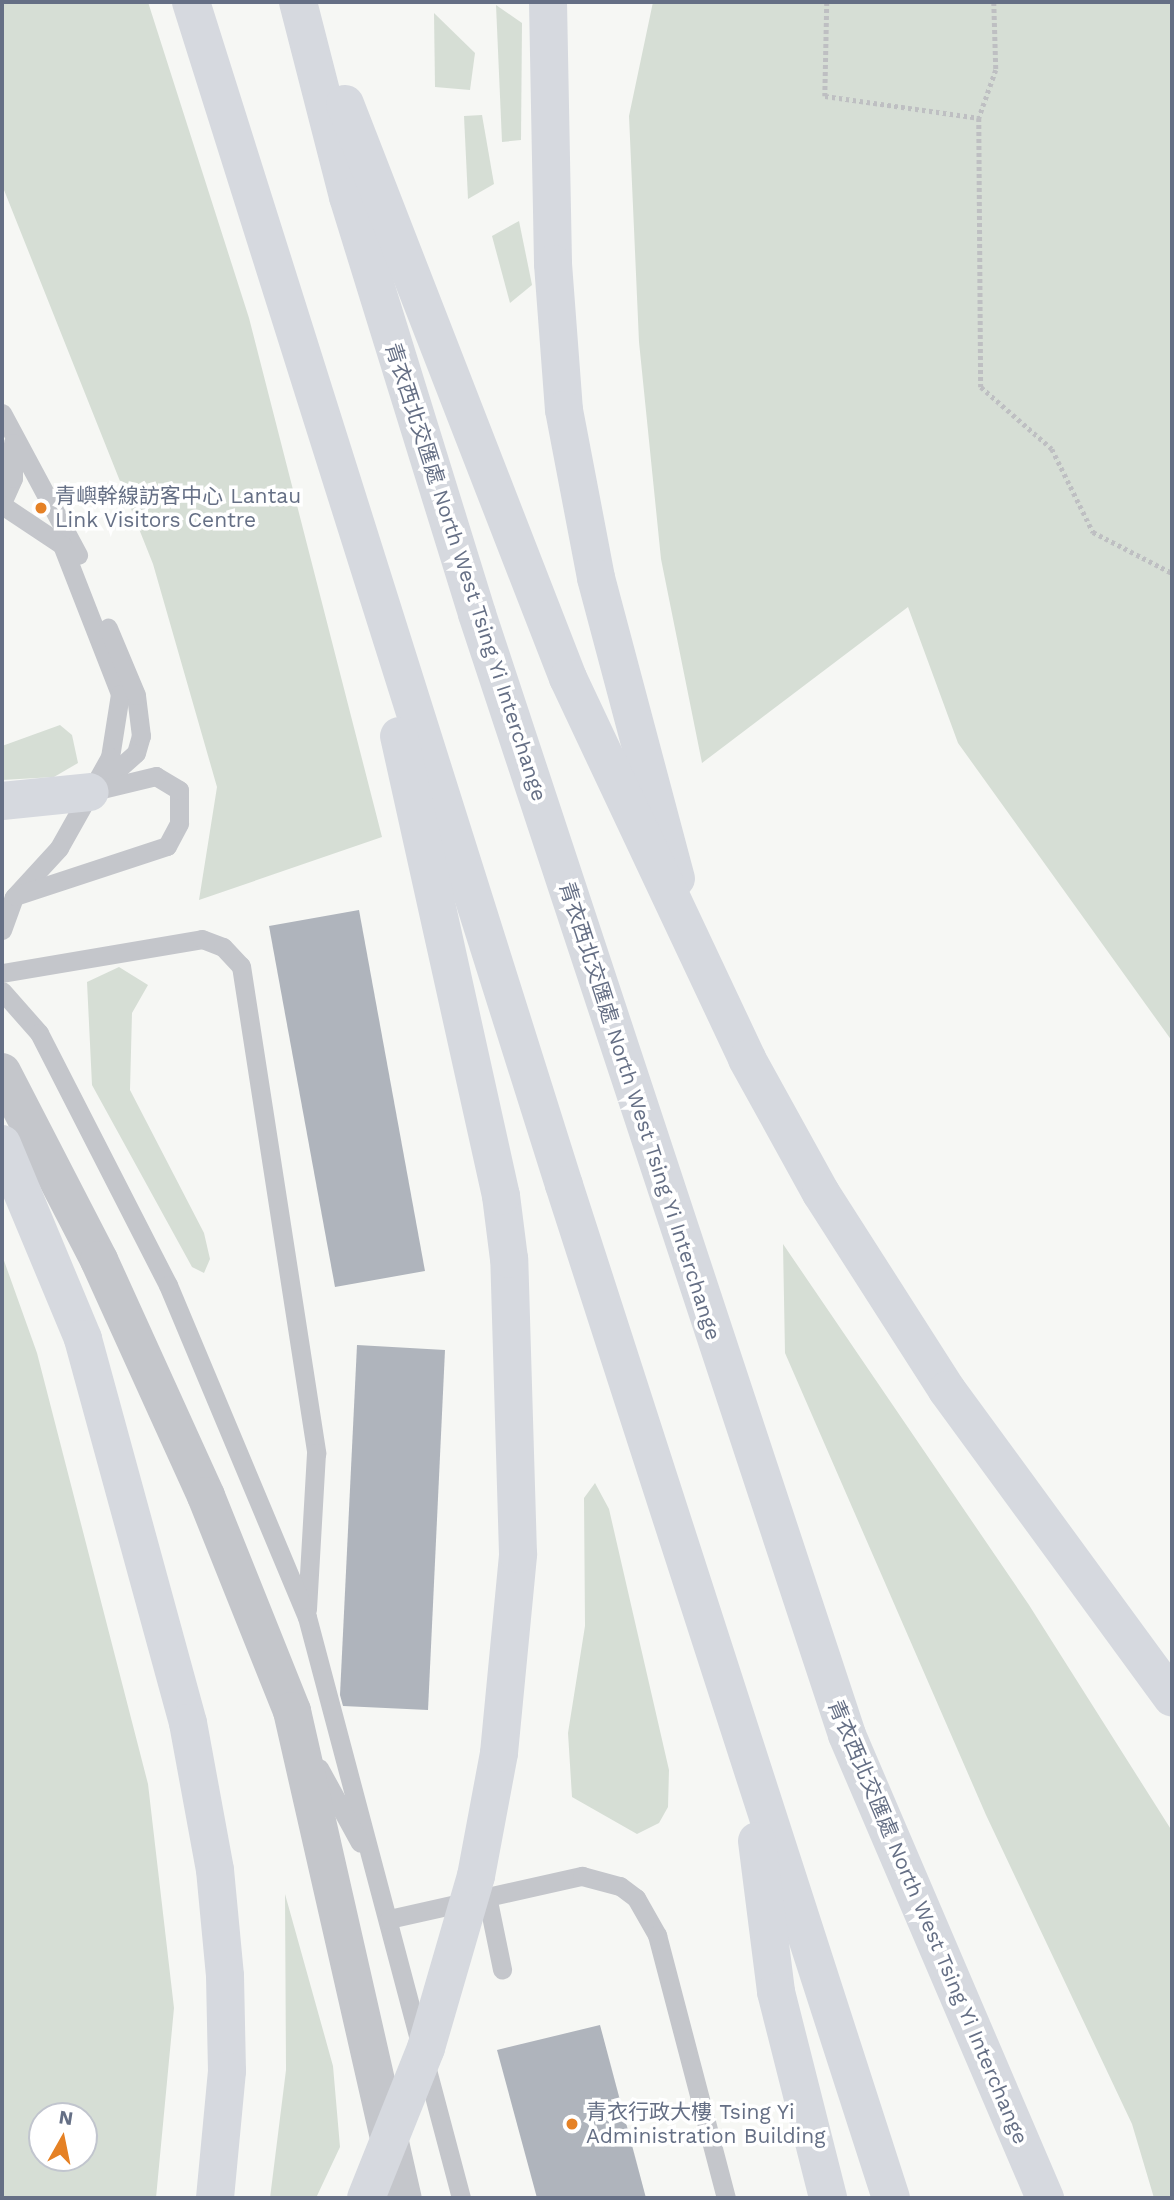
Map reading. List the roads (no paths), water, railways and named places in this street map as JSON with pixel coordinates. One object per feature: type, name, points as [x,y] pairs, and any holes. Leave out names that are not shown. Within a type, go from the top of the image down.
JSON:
[{"type":"highway","points":[[191,2],[891,2198]]},
{"type":"highway","points":[[300,2],[380,188],[568,678],[747,1059],[829,1204],[947,1390],[1172,1697]]},
{"type":"highway","name":"青衣西北交匯處 North West Tsing Yi Interchange","points":[[300,2],[348,197],[477,614],[847,1735],[1045,2198]]},
{"type":"highway","points":[[548,2],[552,64],[553,264],[564,410],[596,578],[687,929]]},
{"type":"highway","points":[[552,64],[575,2]]},
{"type":"highway","points":[[366,2198],[443,1996],[486,1824],[508,1682],[518,1554],[509,1259],[501,1196],[399,733],[370,567]]},
{"type":"highway","points":[[2,801],[90,792]]},
{"type":"highway","points":[[2,1144],[83,1339],[188,1723],[215,1870],[225,1976],[227,2071],[215,2198]]},
{"type":"highway","points":[[745,1741],[776,1992],[828,2198]]},
{"type":"street","points":[[2,1072],[99,1259],[206,1496],[292,1711],[403,2198]]},
{"type":"lane","points":[[2,413],[13,442],[72,540],[136,695],[141,736],[136,753],[90,792]]},
{"type":"lane","points":[[2,930],[14,897],[59,848],[110,757],[120,694],[62,545],[2,504],[13,478],[13,442]]},
{"type":"lane","points":[[14,897],[167,846],[179,823],[179,790],[156,776],[90,792]]},
{"type":"lane","points":[[2,973],[202,939],[223,947],[241,965],[316,1453],[307,1616]]},
{"type":"lane","points":[[2,991],[39,1033],[168,1285],[307,1616],[461,2198]]},
{"type":"lane","points":[[292,1711],[362,1847],[389,1919]]},
{"type":"lane","points":[[389,1919],[582,1876],[620,1886],[636,1898],[657,1935],[724,2196]]},
{"type":"lane","points":[[487,1896],[502,1969]]},
{"type":"place","name":"青嶼幹線訪客中心 Lantau Link Visitors Centre","points":[[41,508]]},
{"type":"place","name":"青衣行政大樓 Tsing Yi Administration Building","points":[[572,2124]]}]
